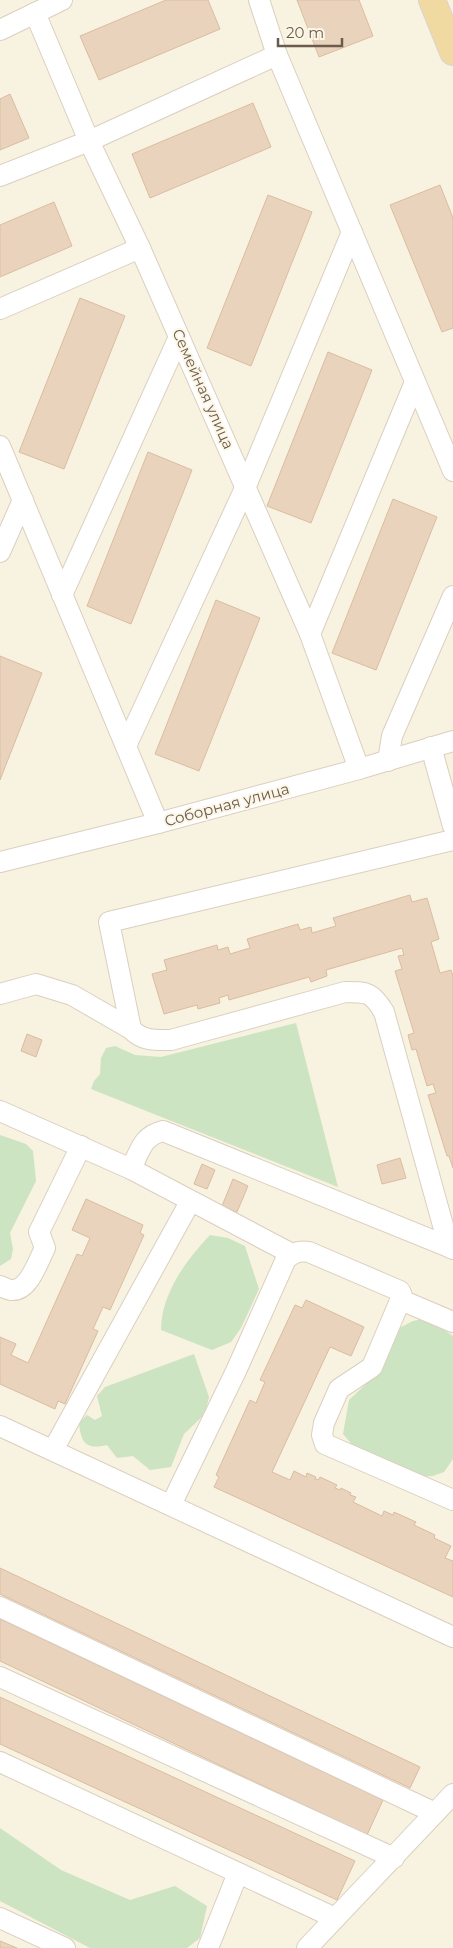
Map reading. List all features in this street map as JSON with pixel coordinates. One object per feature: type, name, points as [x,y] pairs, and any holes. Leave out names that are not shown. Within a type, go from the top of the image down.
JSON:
[{"type":"main road","points":[[432,0],[453,52]]},
{"type":"street","points":[[0,30],[62,0]]},
{"type":"street","points":[[259,0],[277,55],[453,471]]},
{"type":"street","name":"Семейная улица","points":[[35,13],[89,141],[140,248],[310,634],[359,770]]},
{"type":"street","points":[[0,176],[89,141],[277,55]]},
{"type":"street","points":[[126,746],[246,486],[352,232]]},
{"type":"street","points":[[0,309],[140,248]]},
{"type":"street","points":[[62,595],[179,337]]},
{"type":"street","points":[[310,634],[415,382]]},
{"type":"street","points":[[0,446],[158,823]]},
{"type":"street","points":[[0,552],[23,500]]},
{"type":"street","points":[[388,760],[392,736],[453,596]]},
{"type":"street","name":"Соборная улица","points":[[0,862],[359,770],[453,741]]},
{"type":"street","points":[[431,747],[453,826]]},
{"type":"street","points":[[131,1029],[109,922],[453,840]]},
{"type":"street","points":[[0,994],[36,984],[72,995],[131,1029],[137,1036],[151,1040],[171,1040],[345,992],[366,992],[376,998],[384,1012],[451,1248]]},
{"type":"street","points":[[0,1111],[131,1169],[190,1202],[292,1254]]},
{"type":"street","points":[[131,1169],[145,1140],[153,1133],[164,1131],[451,1248]]},
{"type":"street","points":[[0,1286],[10,1290],[17,1290],[29,1280],[44,1248],[39,1232],[81,1146]]},
{"type":"street","points":[[53,1450],[190,1202]]},
{"type":"street","points":[[171,1506],[236,1371],[286,1259],[300,1250],[400,1291],[402,1296],[372,1367],[339,1389],[324,1423],[322,1435],[326,1444],[453,1500]]},
{"type":"street","points":[[401,1300],[453,1322]]},
{"type":"street","points":[[0,1426],[453,1637]]},
{"type":"street","points":[[0,1607],[435,1813]]},
{"type":"street","points":[[0,1677],[394,1858]]},
{"type":"street","points":[[0,1762],[335,1918]]},
{"type":"street","points":[[307,1948],[453,1794]]},
{"type":"street","points":[[208,1948],[238,1873]]},
{"type":"street","points":[[0,1918],[65,1948]]},
{"type":"green space","points":[[296,1023],[338,1187],[91,1089],[94,1081],[100,1074],[101,1058],[106,1048],[115,1046],[135,1055],[161,1057]]},
{"type":"green space","points":[[0,1135],[26,1144],[33,1151],[36,1181],[10,1233],[13,1249],[11,1259],[0,1266]]},
{"type":"green space","points":[[210,1235],[228,1238],[245,1246],[259,1289],[241,1328],[231,1342],[212,1350],[161,1330],[165,1303],[170,1291],[192,1255]]},
{"type":"green space","points":[[426,1318],[453,1336],[453,1459],[444,1472],[433,1476],[417,1477],[354,1447],[343,1434],[349,1400],[380,1371],[399,1328],[413,1321]]},
{"type":"green space","points":[[194,1354],[209,1397],[205,1414],[184,1434],[171,1467],[150,1470],[133,1456],[117,1458],[107,1445],[89,1446],[83,1440],[79,1423],[87,1415],[95,1420],[102,1416],[97,1396],[105,1387]]},
{"type":"green space","points":[[0,1828],[61,1870],[130,1900],[175,1886],[207,1906],[200,1938],[187,1948],[90,1948],[0,1901]]},
{"type":"building","points":[[166,0],[208,0],[220,29],[99,80],[80,36]]},
{"type":"building","points":[[297,0],[359,0],[373,36],[319,57]]},
{"type":"building","points":[[10,94],[29,138],[0,150],[0,99]]},
{"type":"building","points":[[253,103],[271,147],[150,198],[132,154]]},
{"type":"building","points":[[440,185],[453,218],[453,328],[442,332],[390,205]]},
{"type":"building","points":[[268,195],[312,212],[251,366],[207,348]]},
{"type":"building","points":[[54,202],[72,246],[0,277],[0,225]]},
{"type":"building","points":[[80,298],[125,316],[64,469],[19,452]]},
{"type":"building","points":[[328,352],[372,370],[311,523],[267,506]]},
{"type":"building","points":[[148,452],[192,470],[131,624],[87,606]]},
{"type":"building","points":[[393,499],[437,517],[376,670],[332,653]]},
{"type":"building","points":[[216,600],[260,618],[199,771],[155,754]]},
{"type":"building","points":[[0,656],[42,673],[0,780]]},
{"type":"building","points":[[410,895],[412,902],[427,898],[439,939],[431,942],[440,973],[451,970],[453,976],[453,1168],[449,1156],[447,1156],[428,1095],[436,1093],[433,1084],[427,1086],[416,1049],[412,1050],[408,1035],[414,1033],[395,971],[402,969],[398,956],[404,955],[402,948],[326,970],[327,976],[311,982],[309,977],[229,1000],[228,995],[219,998],[220,1003],[198,1009],[197,1005],[164,1014],[152,974],[167,970],[164,960],[217,945],[218,950],[228,947],[230,954],[250,948],[247,939],[298,924],[300,930],[311,927],[312,933],[336,926],[333,918]]},
{"type":"building","points":[[27,1034],[42,1040],[36,1057],[21,1051]]},
{"type":"building","points":[[400,1158],[406,1178],[382,1184],[377,1165]]},
{"type":"building","points":[[202,1164],[215,1170],[207,1189],[194,1184]]},
{"type":"building","points":[[233,1179],[248,1186],[237,1212],[222,1206]]},
{"type":"building","points":[[86,1199],[143,1225],[140,1233],[144,1235],[110,1310],[103,1307],[93,1329],[98,1331],[65,1404],[58,1401],[55,1409],[0,1384],[0,1337],[16,1344],[11,1355],[28,1363],[77,1254],[82,1256],[90,1238],[72,1230]]},
{"type":"building","points":[[306,1300],[364,1327],[351,1356],[330,1347],[272,1472],[290,1480],[294,1471],[306,1477],[307,1473],[318,1480],[320,1477],[337,1485],[335,1488],[340,1490],[341,1488],[351,1493],[350,1495],[356,1497],[353,1502],[382,1516],[384,1511],[393,1515],[394,1512],[416,1522],[414,1525],[435,1535],[434,1538],[451,1546],[445,1558],[453,1561],[453,1597],[214,1487],[219,1477],[216,1475],[250,1400],[256,1403],[265,1382],[260,1380],[295,1305],[302,1308]]},
{"type":"building","points":[[0,1568],[420,1767],[410,1788],[0,1594]]},
{"type":"building","points":[[0,1619],[383,1800],[367,1835],[0,1661]]},
{"type":"building","points":[[0,1697],[355,1861],[337,1900],[0,1744]]},
{"type":"building","points":[[0,1941],[17,1948],[0,1948]]}]
